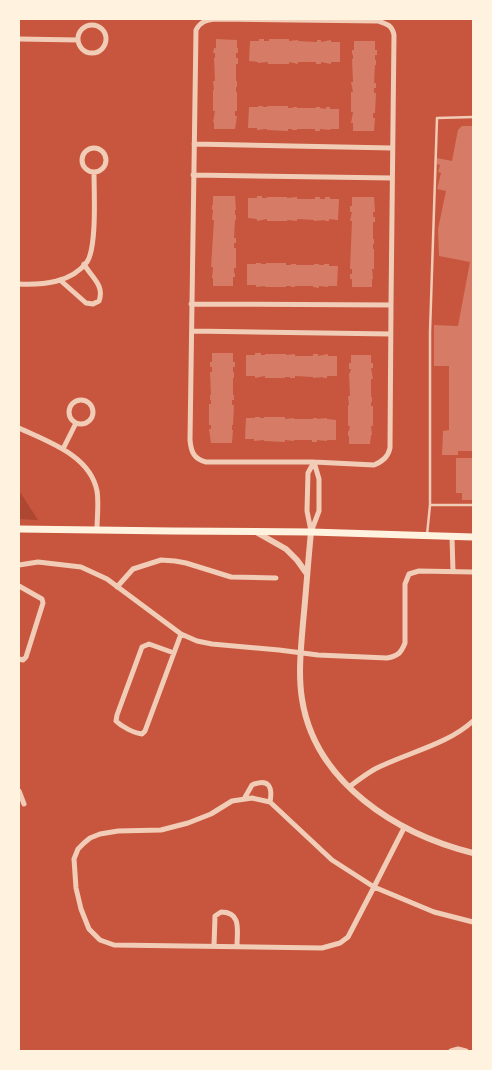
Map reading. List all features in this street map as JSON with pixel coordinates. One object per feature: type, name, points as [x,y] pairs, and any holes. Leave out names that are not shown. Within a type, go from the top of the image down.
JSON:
[{"type":"main road","points":[[19,529],[311,532],[473,537]]},
{"type":"street","points":[[215,19],[378,21],[390,25],[394,35],[390,448],[389,454],[380,462],[374,465],[314,462],[206,462],[194,456],[190,440],[194,144],[196,30],[202,22],[215,19]]},
{"type":"street","points":[[92,25],[103,31],[106,39],[103,48],[90,53],[82,48],[78,40],[83,28],[92,25]]},
{"type":"street","points":[[19,39],[78,40]]},
{"type":"street","points":[[194,144],[392,148]]},
{"type":"street","points":[[93,148],[104,152],[106,160],[102,170],[94,173],[83,167],[81,159],[85,151],[93,148]]},
{"type":"street","points":[[19,284],[40,285],[60,280],[78,270],[87,261],[92,248],[94,224],[94,173]]},
{"type":"street","points":[[194,176],[392,178]]},
{"type":"street","points":[[60,280],[86,303],[93,304],[99,301],[101,295],[100,286],[84,264]]},
{"type":"street","points":[[192,304],[391,305]]},
{"type":"street","points":[[192,331],[391,334]]},
{"type":"street","points":[[76,400],[84,400],[91,405],[92,416],[88,422],[76,423],[70,418],[68,410],[76,400]]},
{"type":"street","points":[[63,449],[76,423]]},
{"type":"street","points":[[19,428],[63,449],[90,473],[97,492],[97,530]]},
{"type":"street","points":[[314,462],[319,479],[319,511],[311,532],[300,670],[302,700],[311,731],[336,774],[371,806],[404,828],[438,842],[473,853]]},
{"type":"street","points":[[311,532],[307,510],[308,473],[314,462]]},
{"type":"street","points":[[256,532],[286,549],[298,560],[307,574]]},
{"type":"street","points":[[452,536],[453,572]]},
{"type":"street","points":[[117,587],[133,569],[161,560],[186,563],[230,577],[276,578]]},
{"type":"street","points":[[19,565],[38,562],[81,567],[107,579],[182,634],[197,641],[318,655],[379,658],[396,656],[402,651],[405,643],[405,584],[409,574],[419,571],[473,572]]},
{"type":"street","points":[[19,586],[42,599],[43,603],[26,658],[19,659]]},
{"type":"street","points":[[174,654],[149,644],[142,647],[116,721],[119,724],[138,734],[142,734],[145,731],[182,634]]},
{"type":"street","points":[[349,787],[374,770],[450,737],[473,722]]},
{"type":"street","points":[[244,800],[252,784],[264,782],[269,785],[271,790],[270,802]]},
{"type":"street","points":[[19,791],[24,804]]},
{"type":"street","points":[[404,828],[374,887],[348,937],[322,948],[114,945],[100,940],[90,929],[76,888],[74,860],[78,849],[90,838],[118,831],[170,828],[211,814],[232,801],[252,798],[270,802],[332,860],[374,887],[434,912],[473,922]]},
{"type":"street","points":[[214,946],[215,916],[222,912],[234,915],[236,922],[236,946]]},
{"type":"street","points":[[451,1051],[458,1049],[466,1051]]},
{"type":"lane","points":[[427,536],[430,505],[430,332],[437,118],[473,117]]},
{"type":"lane","points":[[430,505],[473,505]]},
{"type":"shaded area","points":[[20,492],[38,520],[19,519]]},
{"type":"building","points":[[216,39],[237,40],[237,111],[235,111],[235,116],[237,116],[235,129],[214,129],[213,81],[215,81],[215,53],[213,53],[214,48],[216,48]]},
{"type":"building","points":[[259,39],[264,39],[264,41],[269,41],[269,39],[289,39],[289,41],[317,42],[317,40],[321,40],[321,42],[331,40],[331,42],[340,42],[340,62],[331,62],[331,64],[298,62],[298,64],[289,62],[289,64],[268,64],[268,62],[258,63],[249,61],[250,41],[259,41]]},
{"type":"building","points":[[354,41],[375,41],[375,50],[377,50],[377,55],[375,55],[374,131],[353,131],[353,123],[351,123],[353,112],[351,112],[351,92],[353,92],[351,82],[353,82],[352,50],[354,50]]},
{"type":"building","points":[[288,106],[288,108],[320,107],[326,109],[326,107],[330,107],[330,109],[339,109],[339,129],[320,129],[320,131],[315,131],[315,129],[288,129],[288,131],[248,128],[249,107]]},
{"type":"building","points":[[462,126],[473,126],[473,451],[458,451],[458,455],[442,455],[443,431],[449,430],[449,366],[434,366],[434,325],[458,326],[470,262],[439,256],[438,229],[446,191],[437,189],[441,173],[438,172],[440,165],[437,164],[437,158],[452,161],[458,130]]},
{"type":"building","points":[[213,196],[235,196],[236,220],[234,238],[236,238],[236,243],[234,243],[234,248],[236,248],[236,268],[234,268],[233,286],[213,286],[213,267],[211,267],[214,220],[212,220]]},
{"type":"building","points":[[257,196],[262,196],[262,198],[297,197],[297,199],[315,199],[315,197],[320,197],[320,199],[325,199],[325,197],[330,197],[330,199],[339,199],[338,220],[314,221],[297,219],[297,221],[267,221],[267,219],[257,221],[257,219],[248,218],[248,198],[257,198]]},
{"type":"building","points":[[352,197],[374,197],[374,269],[372,269],[372,287],[352,287],[352,279],[350,279],[350,274],[352,274],[352,269],[350,269],[352,221],[350,221],[352,212],[350,212],[350,206],[352,206]]},
{"type":"building","points":[[286,263],[286,265],[329,264],[329,266],[338,266],[337,286],[319,286],[319,288],[313,286],[256,287],[256,285],[247,285],[247,264]]},
{"type":"building","points":[[212,353],[233,353],[233,362],[235,362],[235,367],[233,367],[232,443],[211,443],[209,404],[211,404],[210,372],[212,372],[212,367],[210,367],[210,362],[212,362]]},
{"type":"building","points":[[255,353],[261,353],[261,355],[295,354],[295,356],[313,356],[313,354],[318,354],[318,356],[328,354],[328,356],[337,356],[337,376],[327,376],[327,378],[295,376],[295,378],[265,378],[265,376],[255,378],[255,376],[246,376],[246,355],[255,355]]},
{"type":"building","points":[[351,355],[371,355],[371,363],[373,363],[373,368],[371,368],[373,379],[371,379],[371,406],[373,406],[373,426],[371,426],[370,444],[349,444],[348,396],[350,396],[349,373],[351,369],[349,369],[349,363],[351,363]]},
{"type":"building","points":[[285,417],[285,419],[327,418],[336,420],[336,440],[317,440],[317,442],[312,442],[312,440],[285,440],[285,442],[245,439],[246,418]]},
{"type":"building","points":[[456,458],[473,458],[473,500],[462,500],[462,493],[456,493]]}]
